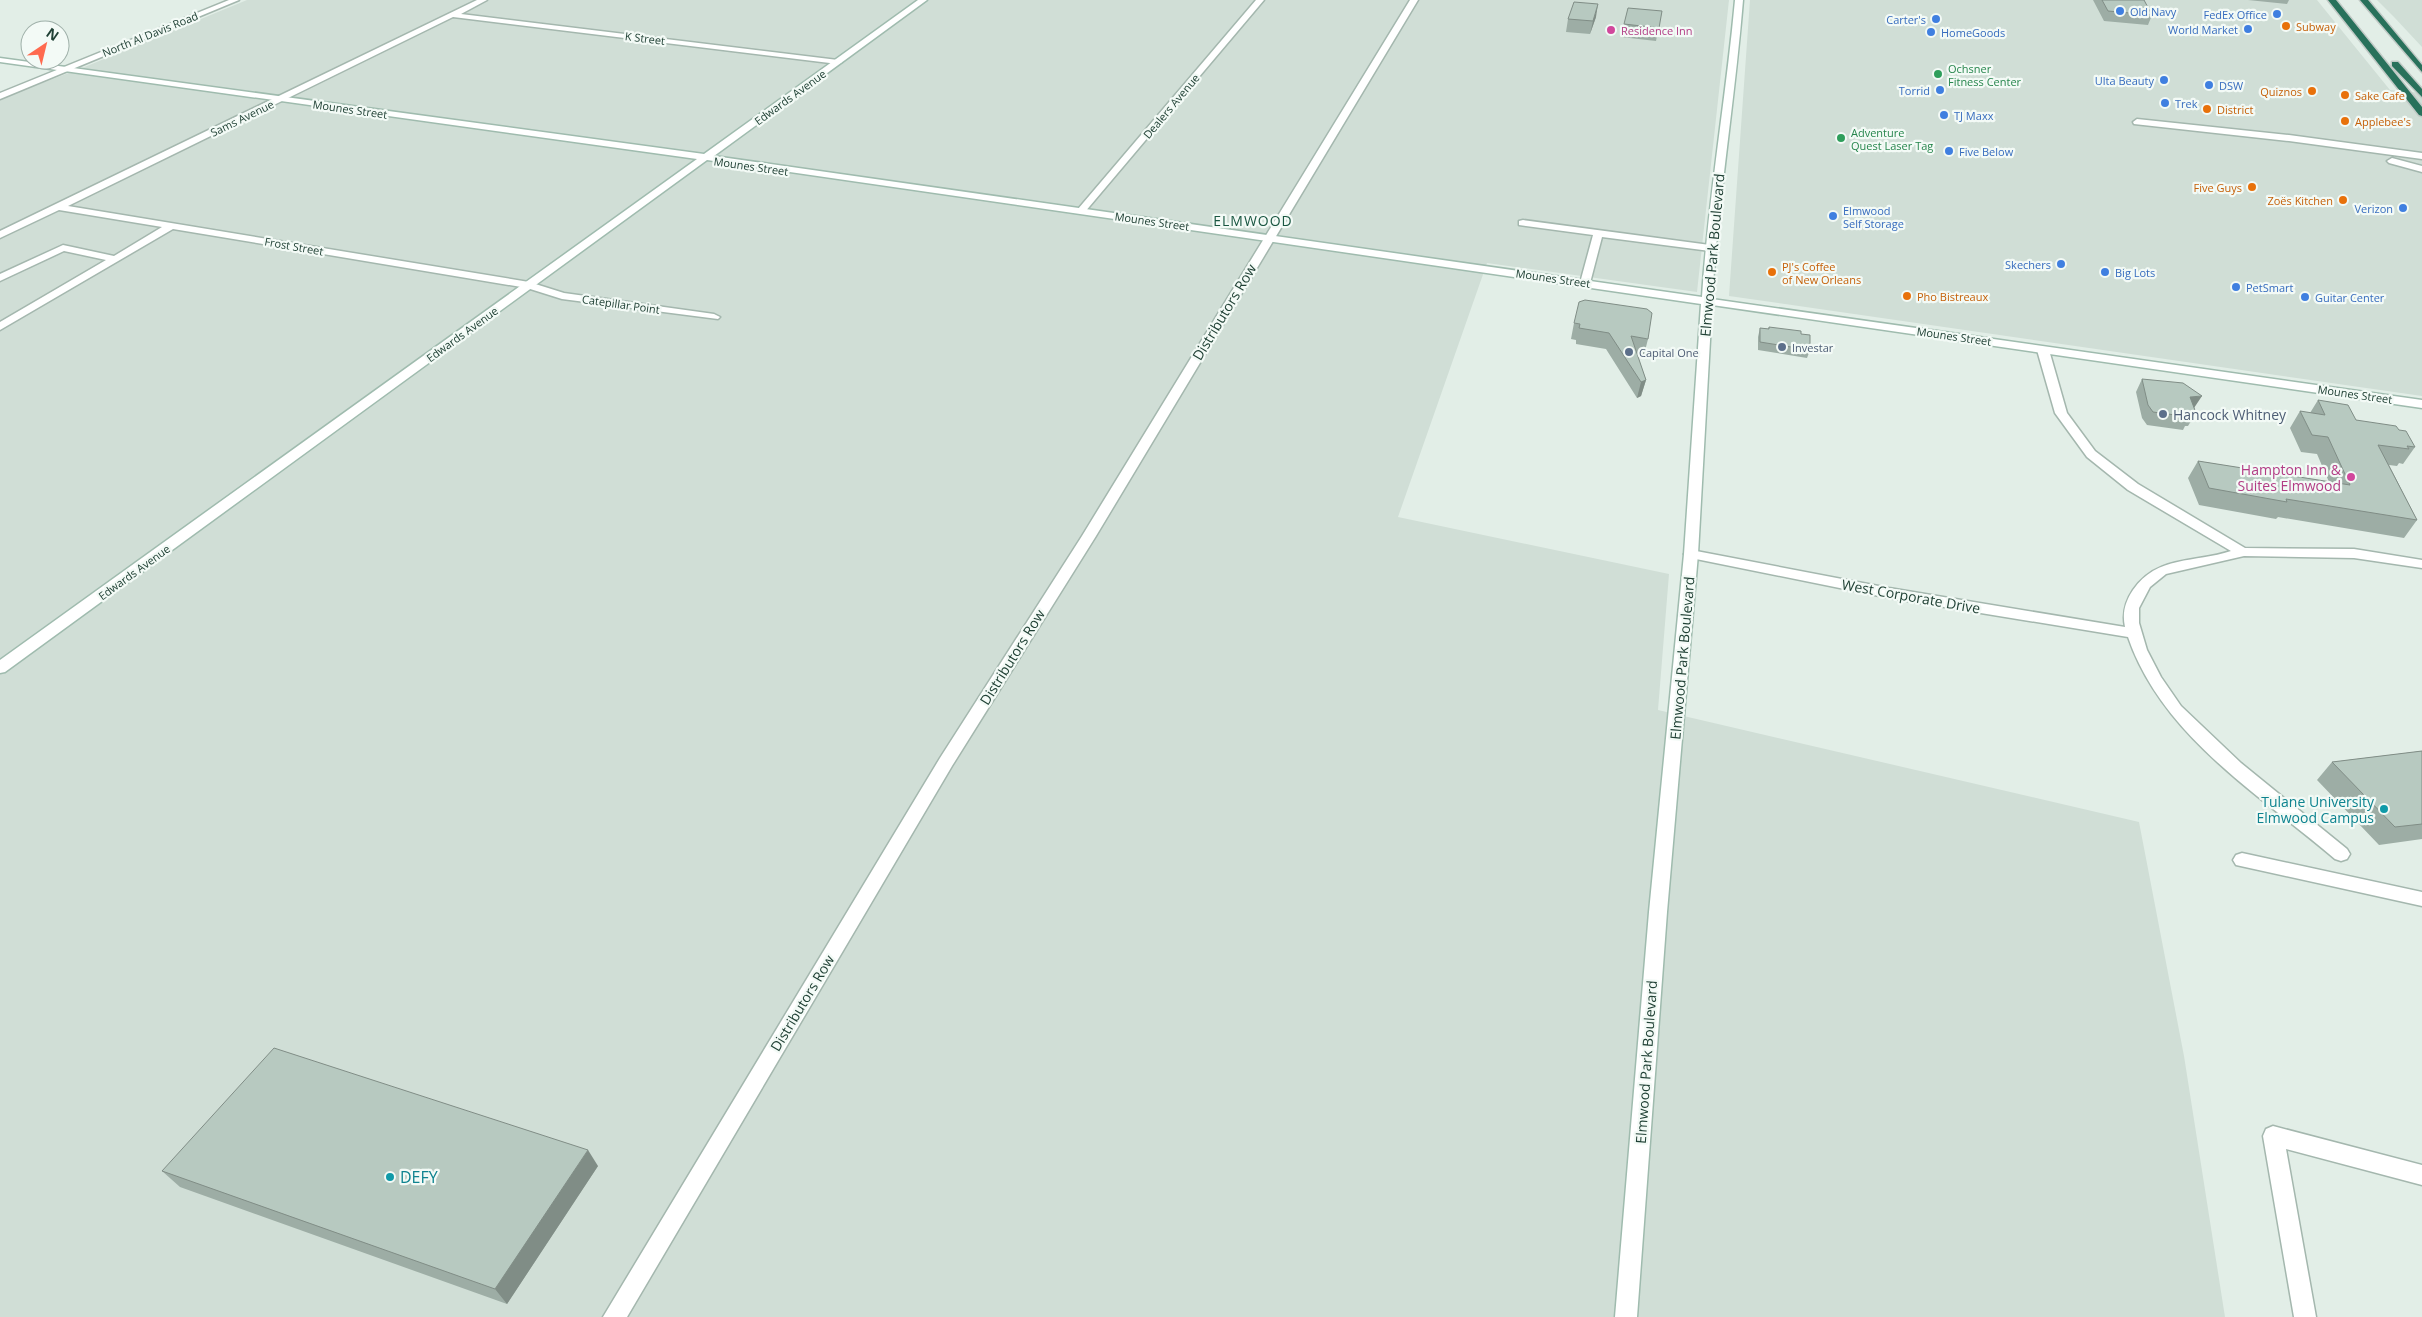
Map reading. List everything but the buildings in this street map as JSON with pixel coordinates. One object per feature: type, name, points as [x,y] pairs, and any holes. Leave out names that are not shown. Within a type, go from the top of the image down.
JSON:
[{"type":"highway","points":[[2332,0],[2422,112]]},
{"type":"highway","points":[[2364,0],[2422,70]]},
{"type":"highway","points":[[2361,38],[2385,52],[2422,94]]},
{"type":"street","name":"North Al Davis Road","points":[[70,67],[235,0]]},
{"type":"street","name":"Sams Avenue","points":[[0,235],[483,0]]},
{"type":"street","name":"Edwards Avenue","points":[[0,668],[923,0]]},
{"type":"street","name":"Dealers Avenue","points":[[1081,211],[1260,0]]},
{"type":"street","name":"Distributors Row","points":[[614,1317],[946,762],[1089,536],[1414,0]]},
{"type":"street","name":"Elmwood Park Boulevard","points":[[1626,1317],[1658,912],[1691,554],[1710,248],[1732,80],[1739,0]]},
{"type":"street","name":"K Street","points":[[453,15],[838,62]]},
{"type":"street","name":"Mounes Street","points":[[0,60],[20,63]]},
{"type":"street","name":"North Al Davis Road","points":[[0,96],[64,70]]},
{"type":"street","name":"Mounes Street","points":[[70,70],[526,132],[703,159],[1706,300],[2422,404]]},
{"type":"street","points":[[2137,122],[2289,138],[2422,156]]},
{"type":"street","points":[[2142,132],[2290,147],[2422,165]]},
{"type":"street","points":[[2400,162],[2422,169]]},
{"type":"street","name":"Frost Street","points":[[59,207],[529,285]]},
{"type":"street","points":[[1523,223],[1710,248]]},
{"type":"street","points":[[0,327],[173,226]]},
{"type":"street","points":[[1585,283],[1598,234]]},
{"type":"street","points":[[0,278],[63,248],[115,259]]},
{"type":"street","name":"Catepillar Point","points":[[529,285],[562,296],[714,318]]},
{"type":"street","points":[[2043,350],[2061,412],[2092,454],[2133,488],[2242,552]]},
{"type":"street","points":[[2341,854],[2215,749],[2174,709],[2155,679],[2132,633],[2131,610],[2143,587],[2153,575],[2184,564],[2234,556],[2242,552],[2341,551],[2392,557],[2422,564]]},
{"type":"street","name":"West Corporate Drive","points":[[1691,554],[1889,593],[2132,633]]},
{"type":"street","points":[[2242,860],[2422,899]]},
{"type":"street","points":[[2304,1317],[2273,1136],[2422,1175]]},
{"type":"shaded area","points":[[247,0],[1729,0],[1697,292],[1487,263],[1398,517],[1669,574],[1658,710],[2139,822],[2184,1056],[2225,1317],[0,1317],[0,99],[87,66]]},
{"type":"shaded area","points":[[1750,0],[2317,0],[2390,90],[2422,93],[2422,396],[1729,296]]},
{"type":"shaded area","points":[[2377,0],[2422,0],[2422,47],[2394,17]]},
{"type":"place","name":"Old Navy","points":[[2120,11]]},
{"type":"place","name":"FedEx Office","points":[[2277,14]]},
{"type":"place","name":"Carter's","points":[[1936,19]]},
{"type":"place","name":"Subway","points":[[2286,26]]},
{"type":"place","name":"World Market","points":[[2248,29]]},
{"type":"place","name":"Residence Inn","points":[[1611,30]]},
{"type":"place","name":"HomeGoods","points":[[1931,32]]},
{"type":"place","name":"Ochsner Fitness Center","points":[[1938,74]]},
{"type":"place","name":"Ulta Beauty","points":[[2164,80]]},
{"type":"place","name":"DSW","points":[[2209,85]]},
{"type":"place","name":"Torrid","points":[[1940,90]]},
{"type":"place","name":"Quiznos","points":[[2312,91]]},
{"type":"place","name":"Sake Cafe","points":[[2345,95]]},
{"type":"place","name":"Trek","points":[[2165,103]]},
{"type":"place","name":"District","points":[[2207,109]]},
{"type":"place","name":"TJ Maxx","points":[[1944,115]]},
{"type":"place","name":"Applebee's","points":[[2345,121]]},
{"type":"place","name":"Adventure Quest Laser Tag","points":[[1841,138]]},
{"type":"place","name":"Five Below","points":[[1949,151]]},
{"type":"place","name":"Five Guys","points":[[2252,187]]},
{"type":"place","name":"Zoës Kitchen","points":[[2343,200]]},
{"type":"place","name":"Verizon","points":[[2403,208]]},
{"type":"place","name":"Elmwood Self Storage","points":[[1833,216]]},
{"type":"place","name":"Skechers","points":[[2061,264]]},
{"type":"place","name":"PJ's Coffee of New Orleans","points":[[1772,272]]},
{"type":"place","name":"Big Lots","points":[[2105,272]]},
{"type":"place","name":"PetSmart","points":[[2236,287]]},
{"type":"place","name":"Pho Bistreaux","points":[[1907,296]]},
{"type":"place","name":"Guitar Center","points":[[2305,297]]},
{"type":"place","name":"Investar","points":[[1782,347]]},
{"type":"place","name":"Capital One","points":[[1629,352]]},
{"type":"place","name":"Hancock Whitney","points":[[2163,414]]},
{"type":"place","name":"Hampton Inn & Suites Elmwood","points":[[2351,477]]},
{"type":"place","name":"Tulane University Elmwood Campus","points":[[2384,809]]},
{"type":"place","name":"DEFY","points":[[390,1177]]},
{"type":"district","name":"ELMWOOD","points":[[1253,220]]}]
